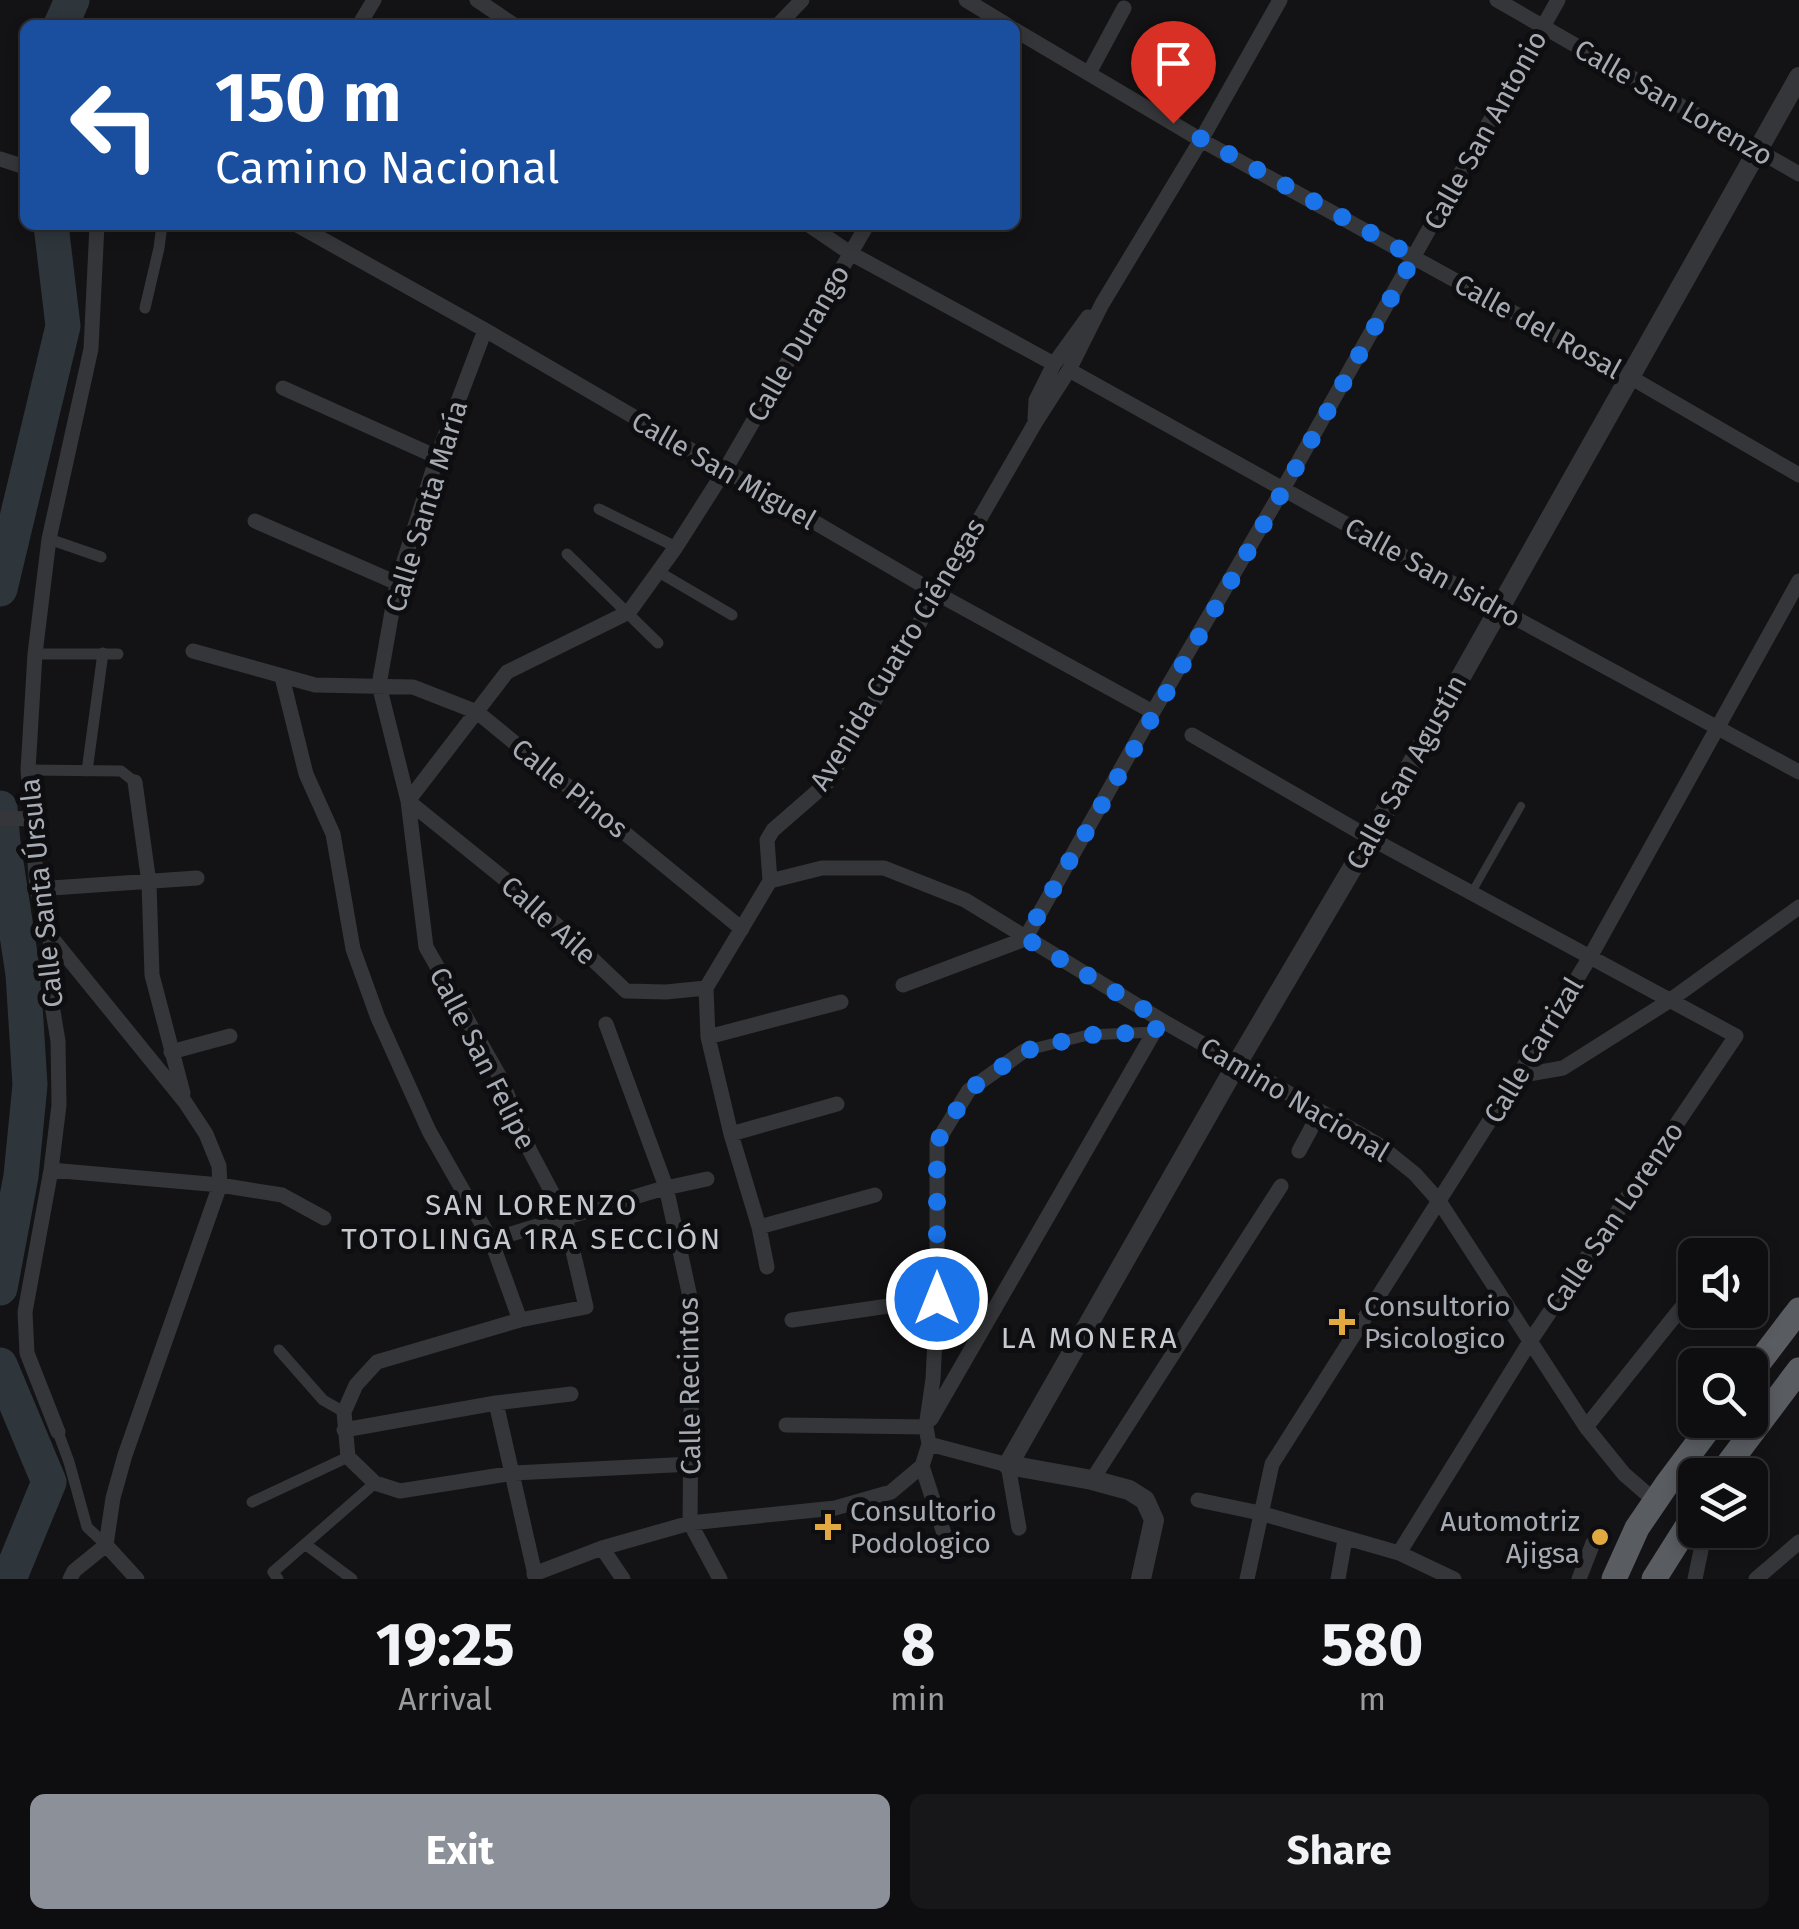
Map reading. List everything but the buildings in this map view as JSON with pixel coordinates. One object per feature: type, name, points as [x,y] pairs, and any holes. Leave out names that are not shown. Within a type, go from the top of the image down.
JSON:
[{"type":"highway","points":[[1768,1350],[1799,1310]]},
{"type":"highway","points":[[1733,1458],[1799,1370]]},
{"type":"highway","points":[[1614,1579],[1637,1528],[1703,1438]]},
{"type":"highway","points":[[1654,1579],[1678,1541]]},
{"type":"street","points":[[477,0],[507,20]]},
{"type":"street","points":[[783,20],[802,0]]},
{"type":"street","points":[[966,0],[988,20]]},
{"type":"street","name":"Avenida Cuatro Ciénegas","points":[[770,881],[767,840],[826,782],[1035,422],[1062,367],[1201,140],[1280,0]]},
{"type":"street","name":"Calle San Lorenzo","points":[[1497,0],[1799,174]]},
{"type":"street","name":"Calle San Antonio","points":[[1025,938],[1284,489],[1558,0]]},
{"type":"street","points":[[1089,73],[1124,8]]},
{"type":"street","name":"Calle del Rosal","points":[[1020,33],[1201,140],[1799,475]]},
{"type":"street","name":"Calle San Agustín","points":[[1008,1465],[1370,838],[1799,77]]},
{"type":"street","name":"Calle Santa Úrsula","points":[[97,230],[91,349],[49,539],[35,654],[28,770],[38,889],[51,937],[47,975],[58,1041],[59,1105],[24,1312],[27,1353],[69,1462],[87,1527],[138,1579]]},
{"type":"street","points":[[145,308],[162,230]]},
{"type":"street","name":"Calle San Miguel","points":[[306,230],[936,594],[1154,712]]},
{"type":"street","name":"Calle San Isidro","points":[[816,230],[850,253],[1799,772]]},
{"type":"street","name":"Calle Durango","points":[[408,800],[507,672],[629,612],[725,470],[864,230]]},
{"type":"street","name":"Calle Santa María","points":[[379,685],[397,584],[437,458],[485,330]]},
{"type":"street","points":[[282,388],[437,458]]},
{"type":"street","points":[[599,509],[676,547]]},
{"type":"street","points":[[255,521],[397,584]]},
{"type":"street","points":[[49,539],[101,556]]},
{"type":"street","points":[[567,554],[658,643]]},
{"type":"street","points":[[657,571],[732,615]]},
{"type":"street","name":"Calle Carrizal","points":[[1247,1579],[1272,1464],[1590,957],[1799,580]]},
{"type":"street","name":"Calle Pinos","points":[[193,652],[315,685],[413,687],[477,712],[742,928]]},
{"type":"street","points":[[87,770],[103,653]]},
{"type":"street","points":[[35,654],[118,654]]},
{"type":"street","points":[[282,677],[306,774],[333,834],[352,949],[430,1131],[491,1240],[520,1320],[377,1362],[356,1385],[344,1412],[348,1457],[375,1483],[400,1490],[514,1473],[692,1464]]},
{"type":"street","name":"Calle San Felipe","points":[[379,685],[408,800],[426,947],[500,1079],[530,1151],[565,1217],[586,1306],[520,1320]]},
{"type":"street","points":[[1192,735],[1669,1002]]},
{"type":"street","points":[[28,770],[122,771],[135,782],[148,883],[152,975],[185,1102]]},
{"type":"street","name":"Calle Aile","points":[[408,800],[528,898],[626,991],[706,988]]},
{"type":"street","points":[[4,818],[32,819]]},
{"type":"street","name":"Camino Nacional","points":[[770,881],[822,868],[884,868],[965,900],[1158,1026],[1238,1062],[1379,1145],[1415,1174],[1439,1201],[1586,1427],[1624,1474],[1655,1502]]},
{"type":"street","points":[[38,889],[198,878]]},
{"type":"street","points":[[767,1266],[708,1037],[706,988],[770,881]]},
{"type":"street","points":[[1518,1076],[1563,1068],[1669,1002],[1799,907]]},
{"type":"street","points":[[51,937],[185,1102],[206,1134],[219,1166],[220,1185],[126,1455],[113,1498],[106,1545],[74,1571],[70,1579]]},
{"type":"street","points":[[903,985],[1025,938]]},
{"type":"street","points":[[708,1037],[841,1002]]},
{"type":"street","name":"Calle San Lorenzo","points":[[1399,1553],[1531,1340],[1736,1036],[1669,1002]]},
{"type":"street","name":"Calle Recintos","points":[[606,1024],[666,1187],[692,1306],[690,1524]]},
{"type":"street","points":[[496,1403],[535,1576],[602,1548],[690,1524],[835,1508],[892,1492],[922,1466],[929,1444],[926,1427],[937,1299],[937,1142],[969,1090],[1024,1051],[1088,1035],[1158,1026]]},
{"type":"street","points":[[926,1427],[1158,1026]]},
{"type":"street","points":[[171,1052],[230,1036]]},
{"type":"street","points":[[731,1134],[836,1104]]},
{"type":"street","points":[[1299,1151],[1320,1112]]},
{"type":"street","points":[[51,1170],[220,1185],[282,1195],[324,1218]]},
{"type":"street","points":[[491,1240],[666,1187],[707,1179]]},
{"type":"street","points":[[1092,1480],[1281,1186]]},
{"type":"street","points":[[759,1227],[875,1196]]},
{"type":"street","points":[[792,1320],[937,1299]]},
{"type":"street","points":[[1586,1427],[1678,1312]]},
{"type":"street","points":[[280,1350],[323,1400],[344,1412]]},
{"type":"street","points":[[344,1430],[571,1394]]},
{"type":"street","points":[[786,1425],[926,1427]]},
{"type":"street","points":[[929,1444],[1008,1465],[1092,1480],[1129,1490],[1146,1500],[1154,1520],[1142,1579]]},
{"type":"street","points":[[252,1502],[348,1457]]},
{"type":"street","points":[[1008,1465],[1020,1528]]},
{"type":"street","points":[[922,1466],[950,1549]]},
{"type":"street","points":[[278,1579],[273,1572],[375,1483]]},
{"type":"street","points":[[1198,1500],[1399,1553],[1454,1579]]},
{"type":"street","points":[[690,1524],[720,1579]]},
{"type":"street","points":[[1338,1579],[1345,1539]]},
{"type":"street","points":[[1579,1579],[1593,1542]]},
{"type":"street","points":[[1756,1579],[1799,1542]]},
{"type":"street","points":[[305,1544],[352,1579]]},
{"type":"street","points":[[602,1548],[623,1579]]},
{"type":"street","points":[[1695,1579],[1700,1550]]},
{"type":"lane","points":[[1472,892],[1522,806]]},
{"type":"waterway","points":[[63,20],[72,0]]},
{"type":"waterway","points":[[0,589],[63,326],[52,230]]},
{"type":"waterway","points":[[0,808],[23,974],[30,1085],[21,1176],[0,1288]]},
{"type":"waterway","points":[[0,1365],[49,1482],[9,1579]]},
{"type":"place","name":"Consultorio Psicologico","points":[[1342,1322]]},
{"type":"place","name":"Consultorio Podologico","points":[[828,1527]]},
{"type":"place","name":"Automotriz Ajigsa","points":[[1600,1537]]},
{"type":"district","name":"SAN LORENZO TOTOLINGA 1RA SECCIÓN","points":[[532,1222]]},
{"type":"district","name":"LA MONERA","points":[[1090,1338]]},
{"type":"route","points":[[937,1299],[937,1142],[969,1090],[1024,1051],[1088,1035],[1154,1032],[1162,1020],[1025,938],[1414,257],[1173,123]]}]
